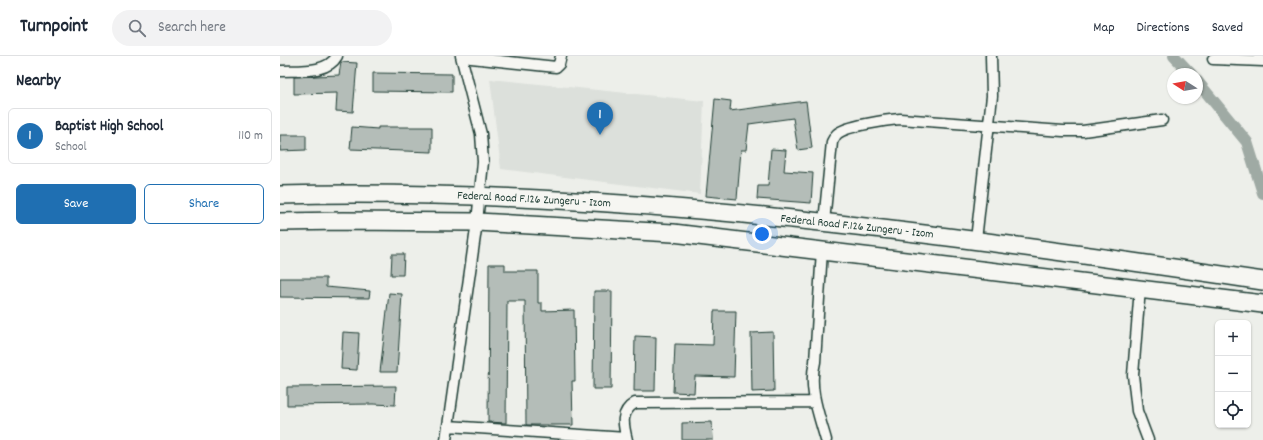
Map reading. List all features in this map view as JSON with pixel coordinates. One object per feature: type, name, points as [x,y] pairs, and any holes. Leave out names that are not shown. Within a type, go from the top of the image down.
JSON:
[{"type":"main road","name":"Federal Road F.126 Zungeru - Izom","points":[[280,195],[480,195],[684,209],[824,222],[976,240],[1263,281]]},
{"type":"main road","name":"Federal Road F.126 Zungeru - Izom","points":[[280,222],[477,222],[673,233],[1092,282],[1263,304]]},
{"type":"main road","points":[[1092,282],[1095,256]]},
{"type":"street","points":[[280,70],[322,68],[328,66],[337,56]]},
{"type":"street","points":[[446,440],[477,222],[483,162],[481,134],[462,57],[556,67],[559,64],[561,56]]},
{"type":"street","points":[[976,240],[990,124],[992,96],[991,56]]},
{"type":"street","points":[[1212,59],[1248,58],[1263,61]]},
{"type":"street","points":[[824,222],[832,142],[837,134],[851,128],[900,119],[990,124],[1063,131],[1082,131],[1162,120]]},
{"type":"street","points":[[822,250],[815,362],[812,374],[815,402],[826,440]]},
{"type":"street","points":[[1140,288],[1132,375],[1137,412],[1148,440]]},
{"type":"street","points":[[448,426],[626,439],[623,424],[624,414],[628,407],[635,403],[815,402]]},
{"type":"shaded area","points":[[490,79],[704,101],[700,194],[501,169]]},
{"type":"building","points":[[341,62],[357,63],[353,112],[336,111],[337,93],[294,94],[294,77],[339,75]]},
{"type":"building","points":[[373,73],[452,74],[452,92],[373,91]]},
{"type":"building","points":[[715,99],[731,101],[730,111],[806,101],[812,148],[798,150],[793,118],[749,124],[746,150],[741,150],[737,199],[706,196]]},
{"type":"building","points":[[352,127],[378,129],[378,127],[432,127],[432,152],[350,149]]},
{"type":"building","points":[[280,135],[306,135],[306,150],[280,151]]},
{"type":"building","points":[[771,149],[786,150],[784,171],[813,173],[811,203],[757,199],[758,186],[768,186]]},
{"type":"building","points":[[392,254],[404,254],[403,275],[391,275]]},
{"type":"building","points":[[489,264],[505,264],[505,271],[538,271],[538,303],[542,303],[542,311],[574,310],[575,381],[572,381],[573,425],[526,425],[525,301],[507,301],[506,423],[488,422]]},
{"type":"building","points":[[280,278],[326,278],[326,287],[370,291],[369,298],[280,297]]},
{"type":"building","points":[[594,291],[612,291],[611,389],[593,389]]},
{"type":"building","points":[[389,293],[402,294],[397,372],[380,372]]},
{"type":"building","points":[[714,311],[736,311],[734,377],[695,376],[694,393],[673,392],[675,344],[713,345]]},
{"type":"building","points":[[343,332],[359,333],[357,370],[341,369]]},
{"type":"building","points":[[773,332],[774,391],[752,392],[751,333]]},
{"type":"building","points":[[635,336],[656,337],[655,391],[634,391]]},
{"type":"building","points":[[396,386],[395,405],[287,405],[287,387]]},
{"type":"building","points":[[712,422],[713,440],[682,440],[682,423]]},
{"type":"waterway","points":[[1174,56],[1185,68]]},
{"type":"waterway","points":[[1203,88],[1247,142],[1263,193]]},
{"type":"place","name":"Baptist High School","points":[[600,135]]}]
